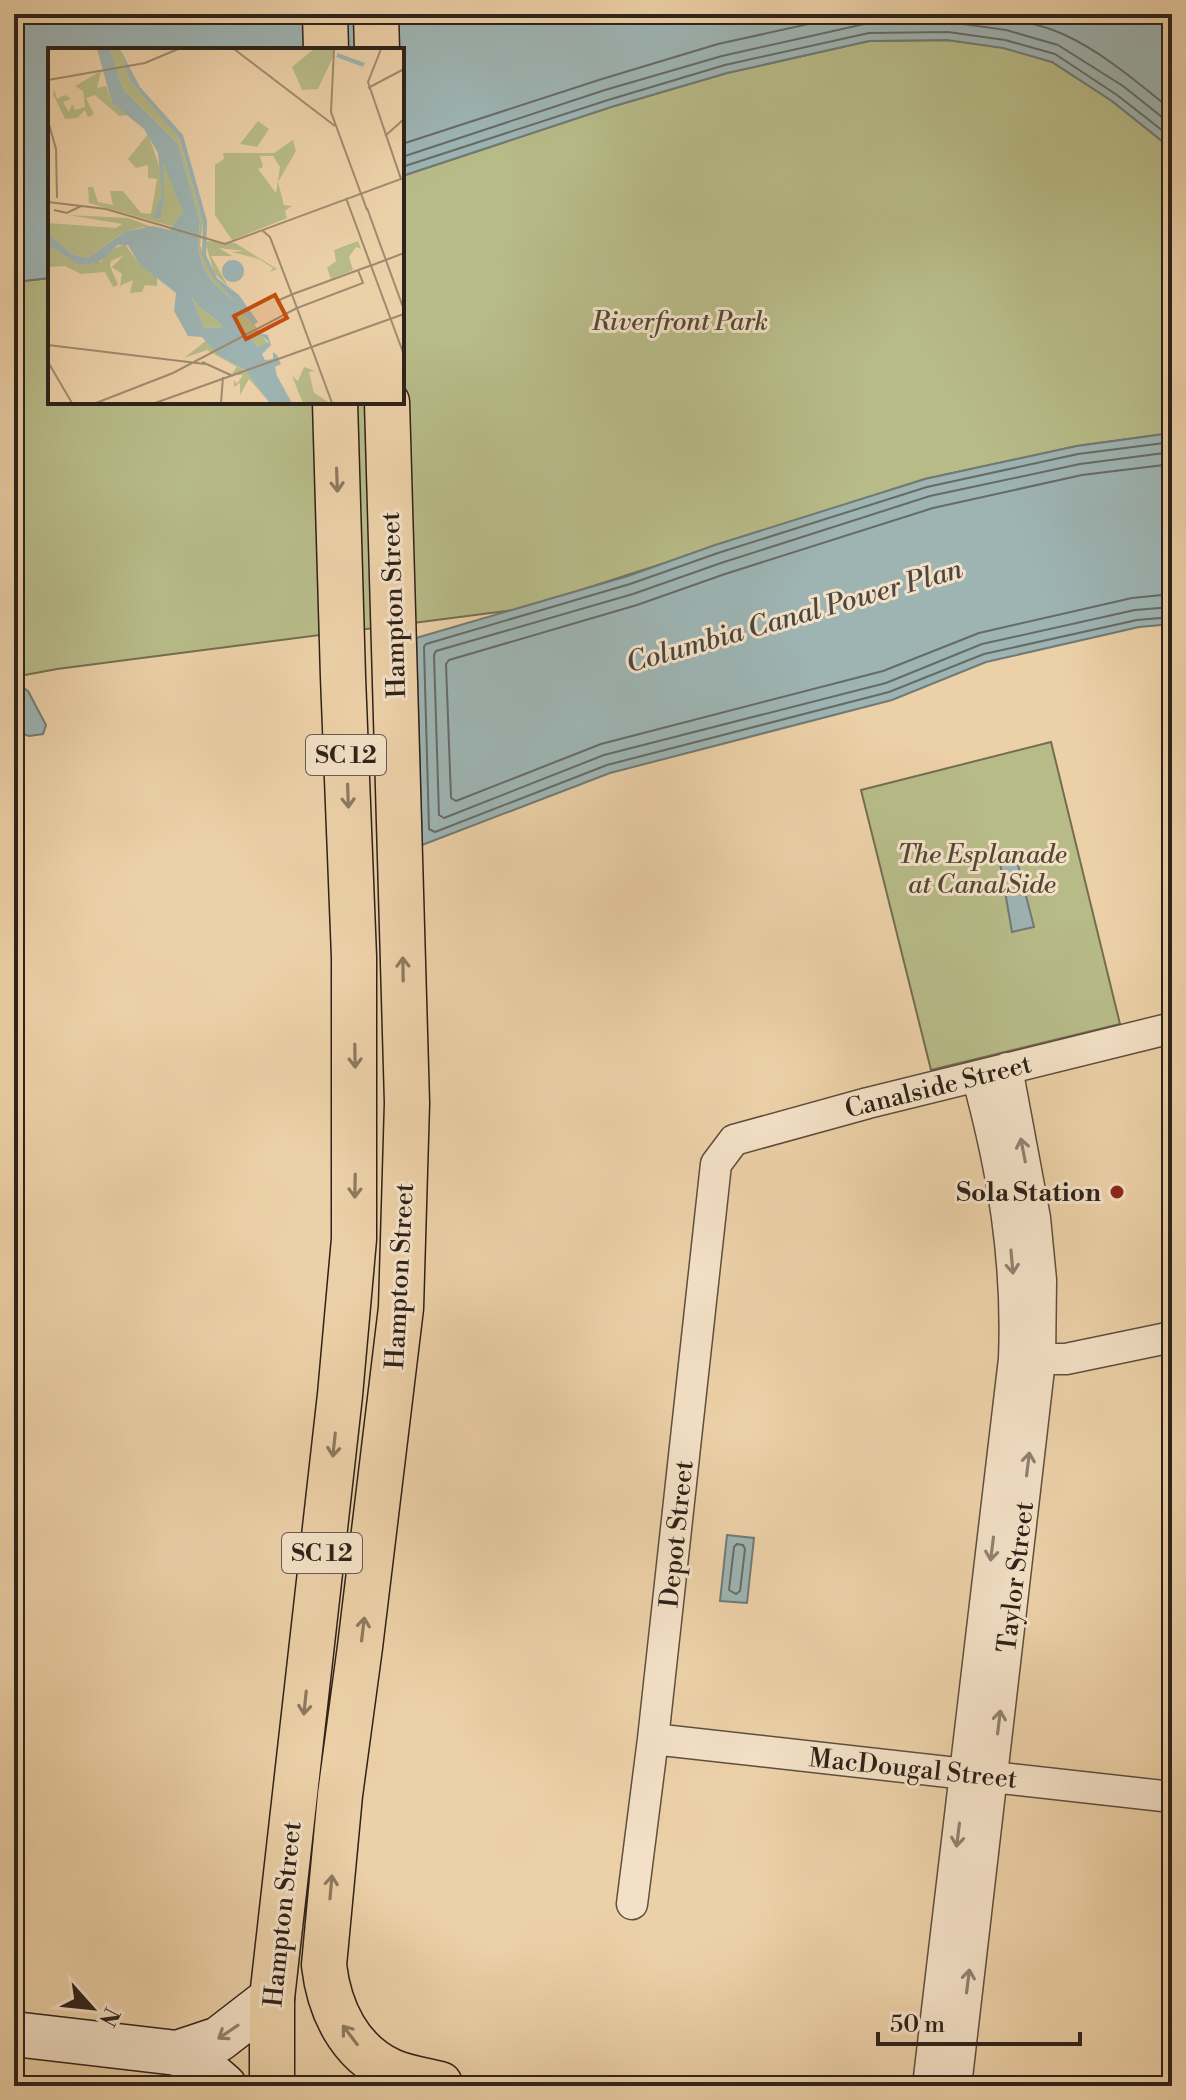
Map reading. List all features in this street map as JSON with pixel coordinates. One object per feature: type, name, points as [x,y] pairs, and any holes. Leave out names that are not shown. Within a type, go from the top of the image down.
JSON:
[{"type":"highway","points":[[325,14],[326,48]]},
{"type":"highway","points":[[376,14],[377,48]]},
{"type":"highway","name":"Hampton Street","points":[[272,2086],[272,1998],[340,1395],[354,1239],[354,957],[335,404]]},
{"type":"highway","name":"Hampton Street","points":[[387,404],[407,1103],[401,1308],[340,1795],[324,1965],[326,1984],[336,2015],[360,2048],[392,2071],[448,2085]]},
{"type":"highway","points":[[356,2086],[448,2085]]},
{"type":"street","name":"Canalside Street","points":[[716,1164],[734,1140],[1172,1028]]},
{"type":"street","name":"Taylor Street","points":[[928,2086],[978,1776],[1027,1359],[1041,1280],[1035,1218],[1007,1068]]},
{"type":"street","name":"Taylor Street","points":[[977,1076],[998,1159],[1009,1221],[1015,1290],[1027,1359]]},
{"type":"street","name":"Depot Street","points":[[632,1904],[716,1164]]},
{"type":"street","points":[[1027,1359],[1066,1359],[1172,1337]]},
{"type":"street","name":"MacDougal Street","points":[[653,1739],[1172,1797]]},
{"type":"street","name":"Taylor Street","points":[[956,2086],[978,1776]]},
{"type":"street","points":[[177,2053],[219,2039],[272,1998]]},
{"type":"street","points":[[14,2034],[177,2053],[200,2065],[224,2086]]},
{"type":"green space","name":"Riverfront Park","points":[[947,40],[1003,47],[1052,62],[1112,101],[1172,149],[1172,433],[1077,446],[925,479],[522,609],[14,677],[14,282],[48,278],[48,404],[404,404],[404,175],[611,107],[727,73],[869,41]]},
{"type":"green space","name":"The Esplanade at CanalSide","points":[[1051,742],[1120,1024],[931,1070],[861,790]]},
{"type":"water","points":[[14,14],[1172,14],[1172,149],[1112,101],[1052,62],[1003,48],[947,40],[869,41],[727,73],[611,107],[404,175],[404,48],[48,48],[48,278],[14,282]]},
{"type":"water","name":"Columbia Canal Power Plan","points":[[1172,433],[1172,624],[1139,627],[986,662],[892,700],[610,773],[422,845],[416,638],[628,576],[715,545],[925,479],[1077,446]]},
{"type":"water","points":[[14,682],[28,691],[46,725],[43,734],[29,736],[20,733],[14,745]]},
{"type":"water","points":[[1015,853],[1034,927],[1012,932],[999,857]]},
{"type":"water","points":[[727,1535],[754,1538],[747,1603],[720,1601]]},
{"type":"place","name":"Sola Station","points":[[1117,1192]]}]
